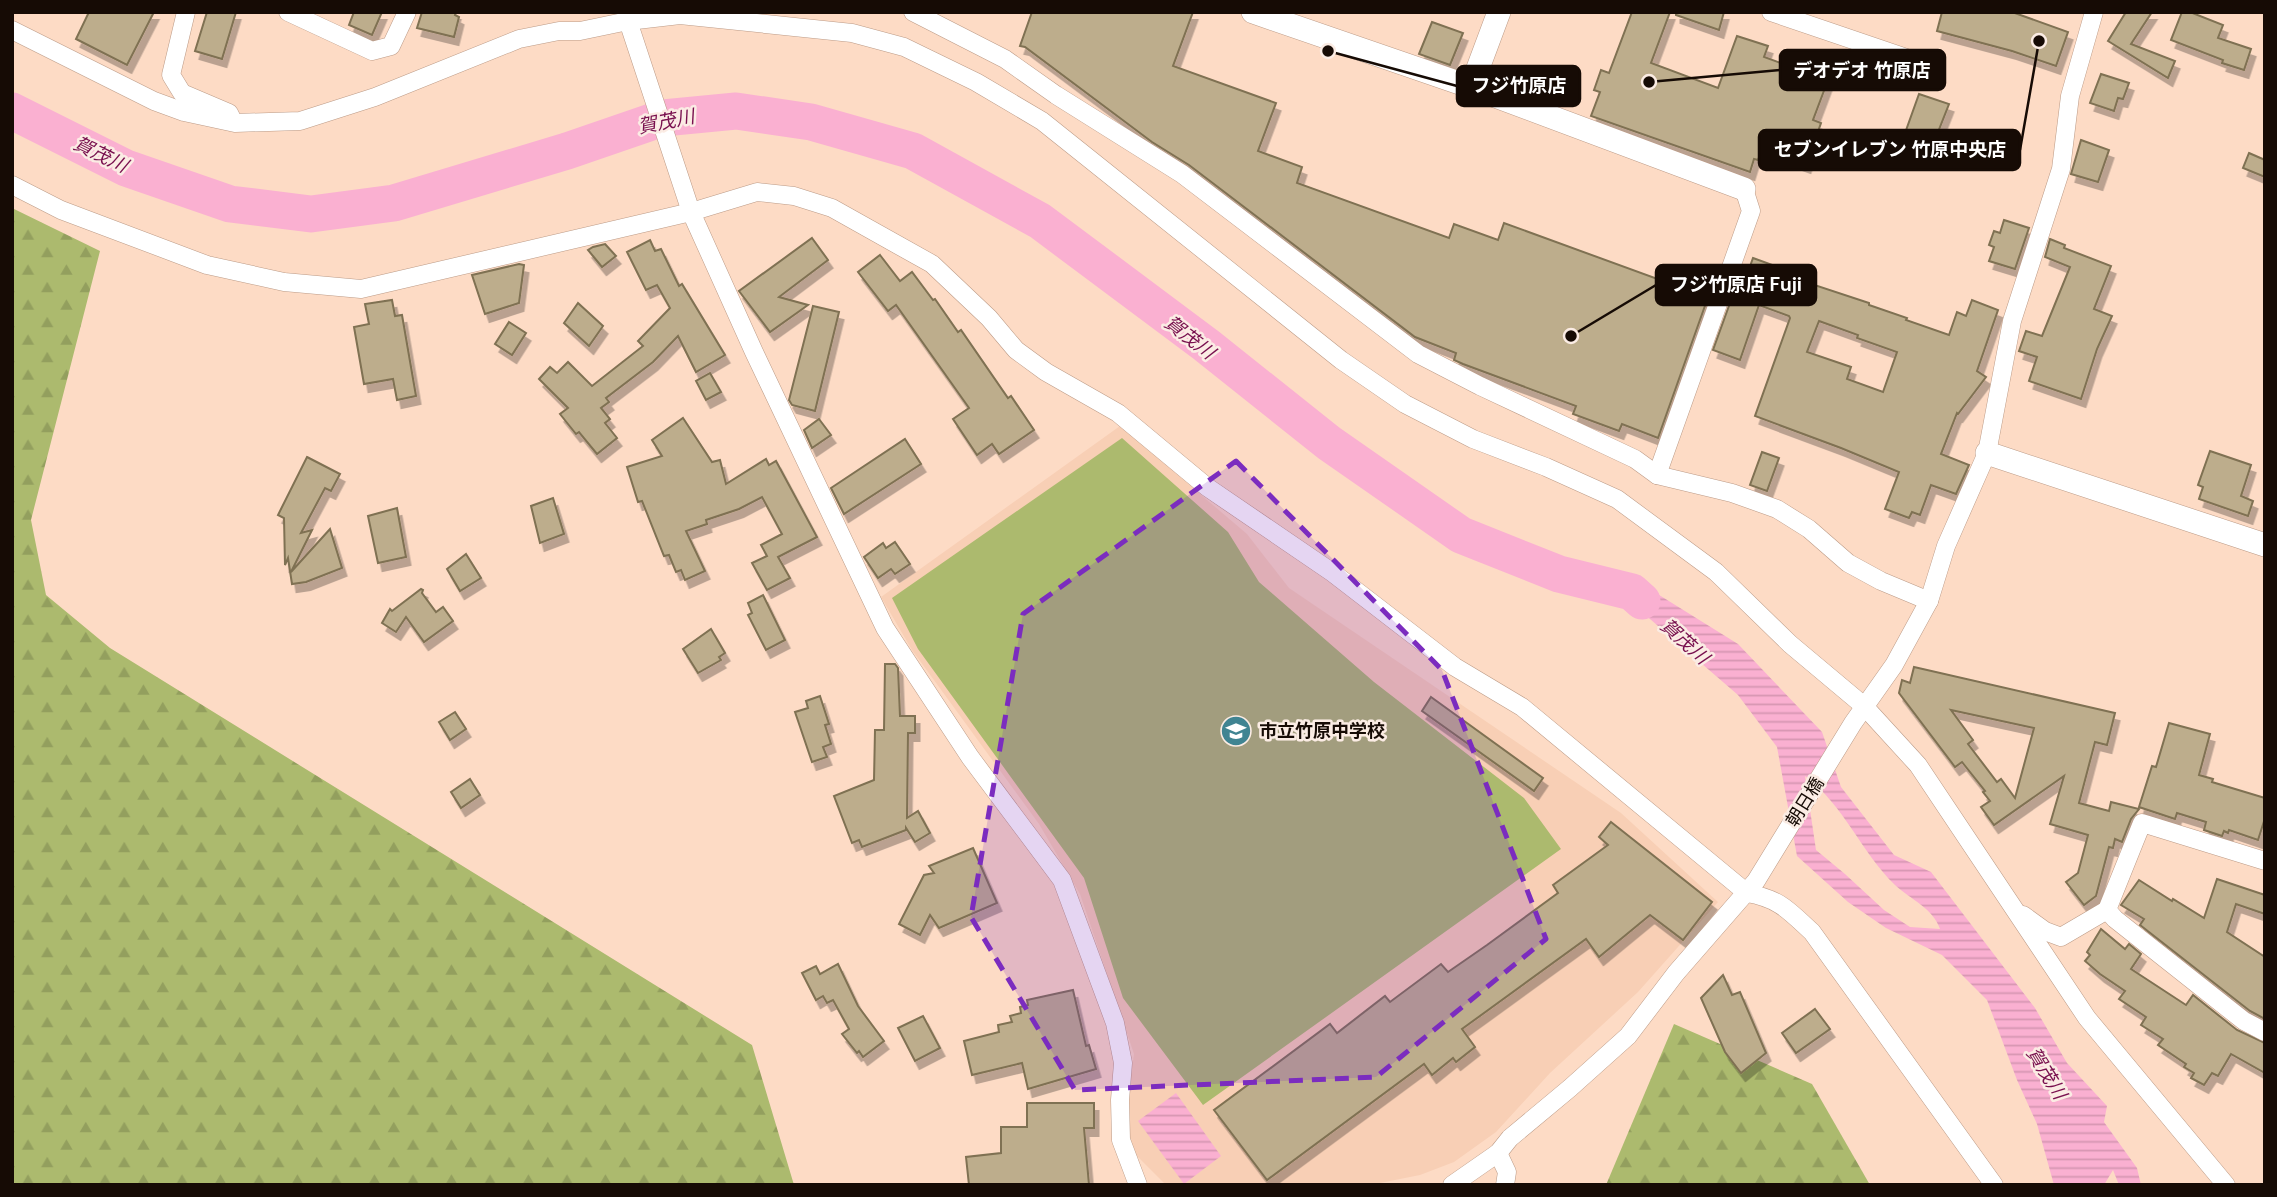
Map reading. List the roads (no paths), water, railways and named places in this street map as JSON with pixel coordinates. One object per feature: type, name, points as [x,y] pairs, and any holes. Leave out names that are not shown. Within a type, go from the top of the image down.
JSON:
[{"type":"street","points":[[186,12],[171,75],[182,93],[229,113],[234,123]]},
{"type":"street","points":[[288,12],[372,51],[391,46],[407,12]]},
{"type":"street","points":[[913,12],[1005,59],[1056,95],[1182,174],[1418,354],[1635,459],[1657,475],[1732,493],[1776,509],[1809,529],[1848,563],[1881,581],[1929,601]]},
{"type":"street","points":[[1253,12],[1471,87],[1744,189],[1751,211],[1657,475]]},
{"type":"street","points":[[1471,87],[1499,12]]},
{"type":"street","points":[[1770,12],[1933,67]]},
{"type":"street","name":"朝日橋","points":[[1452,1185],[1497,1153],[1510,1138],[1629,1035],[1676,973],[1751,887],[1853,723],[1894,665],[1929,601],[1946,546],[1987,453],[2012,321],[2061,169],[2070,96],[2094,12]]},
{"type":"street","points":[[12,30],[154,101],[184,112],[234,123],[300,121],[375,97],[519,39],[680,15],[852,33],[904,47],[976,82],[1042,121],[1341,360],[1405,404],[1473,439],[1546,467],[1617,499],[1716,572],[1790,644],[1864,706],[1918,765],[2087,1018],[2226,1185]]},
{"type":"street","points":[[628,21],[689,205],[754,352],[885,628],[970,757],[1062,880],[1115,1023],[1123,1063],[1121,1140],[1138,1185]]},
{"type":"street","points":[[12,185],[61,209],[207,265],[284,282],[361,289],[689,205],[757,192],[794,196],[832,208],[932,264],[989,318],[1016,350],[1046,372],[1118,413],[1207,487],[1333,573],[1455,667],[1522,707],[1751,887],[1785,907],[1812,932],[1994,1185]]},
{"type":"street","points":[[1987,453],[2265,545]]},
{"type":"street","points":[[2013,908],[2045,931],[2061,937],[2107,910],[2142,823],[2265,861]]},
{"type":"street","points":[[2107,910],[2244,1021],[2265,1032]]},
{"type":"street","points":[[1497,1153],[1507,1172],[1505,1185]]},
{"type":"water","points":[[1635,580],[1738,644],[1822,732],[1841,787],[1894,855],[1931,872],[2035,1008],[2067,1063],[2107,1106],[2104,1122],[2137,1168],[2141,1185],[2119,1185],[2113,1170],[2104,1185],[2054,1185],[2037,1124],[1987,1000],[1942,955],[1886,928],[1848,902],[1797,856],[1777,747],[1738,695],[1628,600],[1595,583]],"holes":[[[1805,776],[1819,788],[1883,872],[1927,910],[1940,929],[1910,927],[1884,910],[1816,850]]]},
{"type":"water","points":[[1176,1093],[1221,1156],[1184,1184],[1138,1121]]},
{"type":"waterway","name":"賀茂川","points":[[12,111],[126,168],[230,204],[311,214],[394,203],[567,151],[663,118],[736,111],[811,122],[913,151],[1040,221],[1206,345],[1329,443],[1461,535],[1559,574],[1632,592],[1642,601]]},
{"type":"place","name":"セブンイレブン 竹原中央店","points":[[2039,41]]},
{"type":"place","name":"フジ竹原店","points":[[1328,51]]},
{"type":"place","name":"デオデオ 竹原店","points":[[1649,82]]},
{"type":"place","name":"フジ竹原店 Fuji","points":[[1571,336]]},
{"type":"place","name":"市立竹原中学校","points":[[1236,731]]}]
